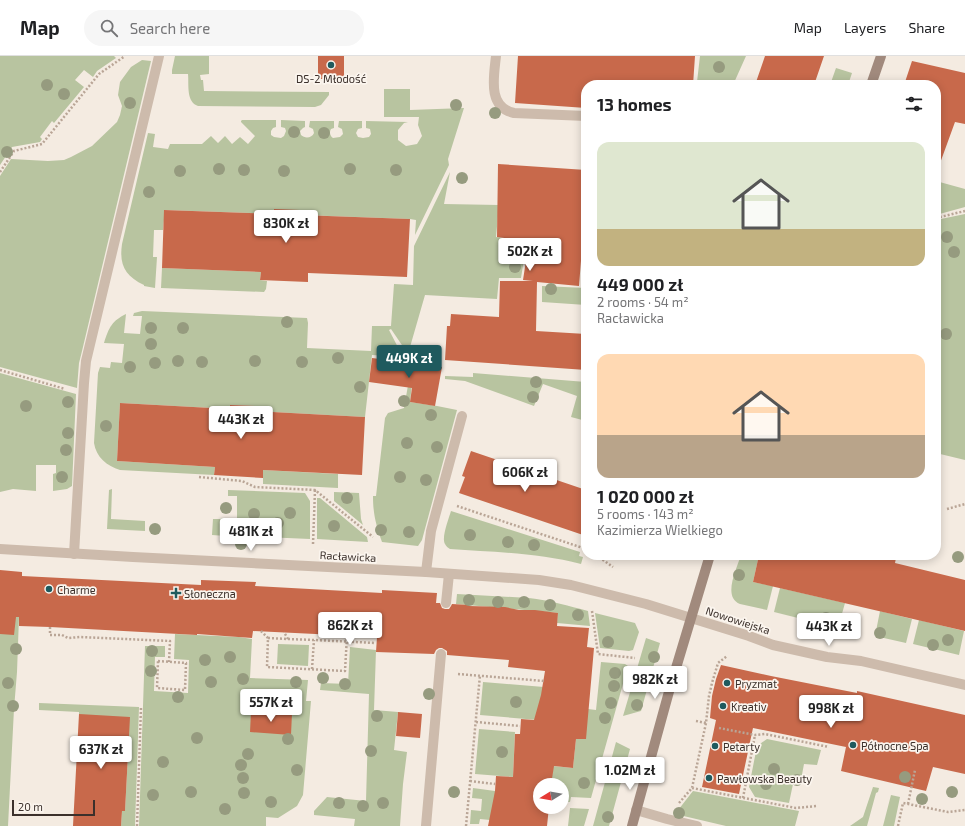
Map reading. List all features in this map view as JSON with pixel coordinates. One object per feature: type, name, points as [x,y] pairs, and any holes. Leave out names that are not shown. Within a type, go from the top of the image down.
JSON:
[{"type":"street","points":[[74,554],[86,361],[159,56]]},
{"type":"street","points":[[496,56],[494,89],[498,103],[505,110],[514,113],[581,116]]},
{"type":"street","points":[[873,80],[881,56]]},
{"type":"street","points":[[426,572],[430,531],[462,416]]},
{"type":"street","name":"Racławicka","points":[[0,549],[522,578],[571,585],[690,617]]},
{"type":"street","points":[[632,826],[690,617],[708,560]]},
{"type":"street","points":[[446,603],[449,574]]},
{"type":"street","name":"Nowowiejska","points":[[690,617],[773,645],[827,657],[861,661],[965,684]]},
{"type":"street","points":[[426,826],[441,654]]},
{"type":"street","points":[[636,810],[697,826]]},
{"type":"path","points":[[0,172],[14,151],[42,144],[99,74],[125,56]]},
{"type":"path","points":[[941,217],[965,211]]},
{"type":"path","points":[[0,370],[83,394]]},
{"type":"path","points":[[199,477],[242,481],[255,487],[315,490],[373,537]]},
{"type":"path","points":[[313,544],[315,490]]},
{"type":"path","points":[[947,509],[965,504]]},
{"type":"path","points":[[461,508],[581,547]]},
{"type":"path","points":[[603,560],[613,567]]},
{"type":"path","points":[[591,606],[598,654],[635,658]]},
{"type":"path","points":[[50,627],[50,635],[62,636],[66,638],[80,637],[170,641],[169,662]]},
{"type":"path","points":[[261,631],[268,638],[375,643]]},
{"type":"path","points":[[284,632],[288,639]]},
{"type":"path","points":[[268,638],[267,667],[345,671],[347,636]]},
{"type":"path","points":[[312,669],[314,640]]},
{"type":"path","points":[[678,804],[692,788],[706,723],[709,696],[718,663],[727,656]]},
{"type":"path","points":[[158,661],[169,662],[186,663],[185,690],[157,688],[158,661]]},
{"type":"path","points":[[440,672],[544,681]]},
{"type":"path","points":[[466,826],[480,675]]},
{"type":"path","points":[[137,826],[141,707]]},
{"type":"path","points":[[696,721],[706,723]]},
{"type":"path","points":[[476,722],[520,726]]},
{"type":"path","points":[[719,728],[755,735],[765,734],[829,747]]},
{"type":"path","points":[[743,798],[755,735]]},
{"type":"path","points":[[908,804],[914,770]]},
{"type":"path","points":[[470,781],[495,784]]},
{"type":"path","points":[[692,788],[796,808],[816,806]]},
{"type":"path","points":[[898,826],[903,803],[948,812],[965,810]]},
{"type":"green space","points":[[0,56],[114,56],[116,58],[97,71],[93,77],[84,70],[75,80],[84,87],[54,123],[52,121],[40,137],[42,139],[40,142],[12,147],[0,165]]},
{"type":"green space","points":[[175,56],[209,56],[209,74],[200,75],[201,80],[203,80],[204,91],[329,92],[329,95],[321,105],[315,107],[198,106],[194,104],[190,97],[188,88],[188,74],[172,74]]},
{"type":"green space","points":[[700,56],[746,56],[735,80],[697,80]]},
{"type":"green space","points":[[142,60],[151,61],[79,363],[77,388],[0,367],[0,176],[11,159],[48,161],[64,160],[92,146],[117,122],[122,106],[118,95],[120,82],[131,67]]},
{"type":"green space","points":[[836,68],[852,73],[850,80],[832,80]]},
{"type":"green space","points":[[384,89],[410,89],[410,110],[464,108],[448,159],[449,165],[415,235],[416,220],[410,219],[165,210],[163,230],[154,230],[153,257],[157,257],[155,288],[144,286],[128,274],[123,264],[121,251],[148,133],[155,134],[153,147],[168,149],[170,144],[202,144],[211,136],[218,143],[225,136],[232,144],[240,137],[248,144],[255,136],[241,122],[242,120],[276,120],[276,127],[271,131],[271,135],[281,138],[284,136],[286,131],[285,128],[281,127],[281,120],[305,121],[305,127],[300,131],[301,135],[306,137],[312,136],[314,133],[313,129],[309,127],[310,121],[334,121],[334,128],[331,129],[330,133],[333,138],[340,137],[343,134],[342,129],[338,127],[339,121],[362,121],[362,128],[358,129],[356,133],[358,137],[363,138],[369,137],[371,134],[370,129],[366,128],[366,121],[408,122],[404,123],[398,130],[398,140],[406,146],[417,144],[422,136],[418,125],[419,117],[384,117]]},
{"type":"green space","points":[[450,172],[444,204],[499,205],[496,237],[524,240],[526,247],[521,278],[499,278],[497,299],[425,295],[408,354],[391,329],[389,330],[403,357],[372,355],[365,417],[254,411],[255,406],[230,405],[230,409],[120,403],[117,461],[215,467],[214,475],[120,470],[111,466],[100,457],[94,443],[98,373],[100,367],[110,368],[111,362],[122,363],[124,344],[104,343],[109,329],[117,319],[126,314],[124,333],[140,334],[142,316],[133,316],[134,313],[142,311],[307,318],[307,348],[371,351],[372,326],[391,326],[394,284],[413,285],[414,246]]},
{"type":"green space","points":[[941,182],[965,189],[965,207],[941,214]]},
{"type":"green space","points":[[965,214],[965,460],[941,454],[941,219]]},
{"type":"green space","points":[[162,268],[261,272],[260,280],[267,281],[266,289],[264,292],[161,288]]},
{"type":"green space","points":[[542,286],[581,288],[581,305],[542,302]]},
{"type":"green space","points":[[0,373],[76,394],[72,486],[67,489],[53,491],[53,474],[56,473],[56,465],[36,465],[36,491],[13,489],[0,492]]},
{"type":"green space","points":[[473,373],[581,382],[581,420],[571,417],[577,396],[543,384],[534,406],[465,381],[445,379],[445,376],[473,377]]},
{"type":"green space","points":[[410,374],[413,375],[410,402],[457,410],[422,540],[418,546],[382,542],[375,519],[373,502],[373,496],[376,496],[385,418],[388,413],[404,408]]},
{"type":"green space","points":[[263,470],[338,474],[338,488],[263,484]]},
{"type":"green space","points":[[112,489],[111,519],[145,521],[145,531],[107,529],[109,490]]},
{"type":"green space","points":[[228,490],[305,493],[310,501],[310,539],[264,537],[245,534],[226,536],[212,535],[213,519],[237,518],[237,496],[228,496]]},
{"type":"green space","points":[[334,492],[359,493],[361,519],[363,525],[334,501]]},
{"type":"green space","points":[[317,498],[320,498],[367,537],[368,542],[317,539]]},
{"type":"green space","points":[[451,511],[580,552],[579,556],[581,556],[582,560],[581,564],[532,555],[450,549],[444,541]]},
{"type":"green space","points":[[739,560],[758,560],[753,582],[773,586],[767,610],[740,604],[735,600],[731,589]]},
{"type":"green space","points":[[780,588],[845,603],[838,628],[774,612]]},
{"type":"green space","points":[[457,594],[529,598],[559,603],[588,611],[590,626],[557,623],[558,613],[456,604]]},
{"type":"green space","points":[[880,611],[912,619],[906,643],[875,636]]},
{"type":"green space","points":[[595,613],[635,623],[639,632],[633,650],[629,651],[600,648]]},
{"type":"green space","points":[[0,616],[19,617],[8,826],[0,826]]},
{"type":"green space","points":[[919,620],[964,631],[959,655],[913,644]]},
{"type":"green space","points":[[175,634],[252,639],[250,678],[308,680],[306,701],[311,701],[303,795],[297,806],[278,818],[266,817],[266,826],[139,826],[145,646],[165,646],[165,657],[155,657],[154,691],[188,693],[189,660],[174,659]]},
{"type":"green space","points":[[646,638],[660,643],[641,711],[623,716]]},
{"type":"green space","points":[[278,644],[309,645],[308,666],[277,664]]},
{"type":"green space","points":[[350,647],[376,650],[374,710],[398,712],[394,750],[407,752],[400,826],[354,826],[355,819],[314,815],[314,811],[327,797],[366,801],[369,694],[320,690],[321,683],[348,684]]},
{"type":"green space","points":[[601,662],[625,664],[628,666],[591,798],[571,797],[569,802],[569,778],[552,778],[553,766],[573,768],[576,739],[588,709],[596,710]]},
{"type":"green space","points":[[483,682],[544,687],[538,720],[480,715]]},
{"type":"green space","points":[[39,703],[139,707],[135,826],[121,826],[122,811],[125,811],[129,736],[79,714],[79,712],[39,710]]},
{"type":"green space","points":[[479,729],[515,732],[513,777],[475,774]]},
{"type":"green space","points":[[767,739],[821,750],[817,765],[804,764],[800,785],[793,784],[789,803],[755,797],[749,787],[757,746]]},
{"type":"green space","points":[[616,742],[630,749],[609,826],[593,826]]},
{"type":"green space","points":[[873,787],[879,788],[878,792],[876,793],[867,826],[850,826],[863,817]]},
{"type":"green space","points":[[473,788],[501,792],[490,820],[480,819],[479,824],[470,824],[471,810],[481,811],[482,799],[472,798]]},
{"type":"green space","points":[[693,791],[799,811],[795,826],[726,826],[675,814]]},
{"type":"green space","points":[[891,795],[900,797],[894,826],[883,826]]},
{"type":"green space","points":[[570,808],[589,809],[584,826],[568,826]]},
{"type":"building","points":[[318,56],[344,56],[344,79],[318,79]]},
{"type":"building","points":[[518,56],[695,56],[693,80],[581,80],[581,108],[515,103]]},
{"type":"building","points":[[765,56],[824,56],[816,80],[757,80]]},
{"type":"building","points":[[912,61],[965,73],[965,124],[955,122],[941,160],[941,80],[906,80]]},
{"type":"building","points":[[498,164],[581,170],[581,261],[579,286],[537,282],[536,331],[581,334],[581,370],[445,360],[447,326],[450,326],[451,314],[499,317],[500,281],[533,281],[523,280],[529,241],[497,237]]},
{"type":"building","points":[[274,209],[300,210],[300,215],[410,219],[407,277],[308,273],[308,282],[260,280],[261,272],[162,268],[164,210],[274,214]]},
{"type":"building","points":[[372,358],[442,367],[435,406],[410,402],[412,388],[369,382]]},
{"type":"building","points":[[120,403],[230,409],[230,405],[255,406],[254,411],[365,417],[362,475],[263,470],[263,478],[214,475],[215,467],[117,461]]},
{"type":"building","points":[[471,451],[581,488],[581,534],[459,493],[465,477],[462,476]]},
{"type":"building","points":[[758,560],[896,560],[895,563],[965,580],[965,631],[753,582]]},
{"type":"building","points":[[0,570],[22,572],[22,576],[201,585],[201,580],[256,582],[255,586],[382,593],[382,590],[437,593],[436,603],[440,603],[442,608],[445,609],[449,609],[452,604],[505,607],[519,610],[535,610],[558,613],[557,626],[589,628],[587,647],[594,648],[586,739],[576,739],[573,768],[554,766],[552,778],[533,778],[533,814],[548,814],[547,826],[488,826],[495,791],[496,776],[513,777],[515,734],[520,734],[521,719],[534,720],[541,695],[545,671],[508,667],[509,660],[447,655],[447,651],[442,648],[436,650],[434,654],[376,652],[377,637],[253,631],[252,638],[19,626],[19,617],[16,617],[14,635],[0,634]]},
{"type":"building","points":[[721,665],[857,693],[857,691],[965,715],[965,774],[933,767],[926,791],[841,771],[846,747],[753,728],[739,794],[702,787],[716,720],[710,718],[712,696]]},
{"type":"building","points":[[251,712],[292,713],[291,735],[250,732]]},
{"type":"building","points":[[398,712],[422,714],[420,738],[396,736]]},
{"type":"building","points":[[79,714],[130,717],[125,811],[122,811],[121,826],[73,826]]},
{"type":"place","name":"DS-2 Młodość","points":[[331,65]]},
{"type":"place","name":"Charme","points":[[49,589]]},
{"type":"place","name":"Słoneczna","points":[[176,593]]},
{"type":"place","name":"Pryzmat","points":[[727,683]]},
{"type":"place","name":"Kreativ","points":[[723,706]]},
{"type":"place","name":"Północne Spa","points":[[853,745]]},
{"type":"place","name":"Petarty","points":[[715,746]]},
{"type":"place","name":"Pawłowska Beauty","points":[[709,778]]}]
